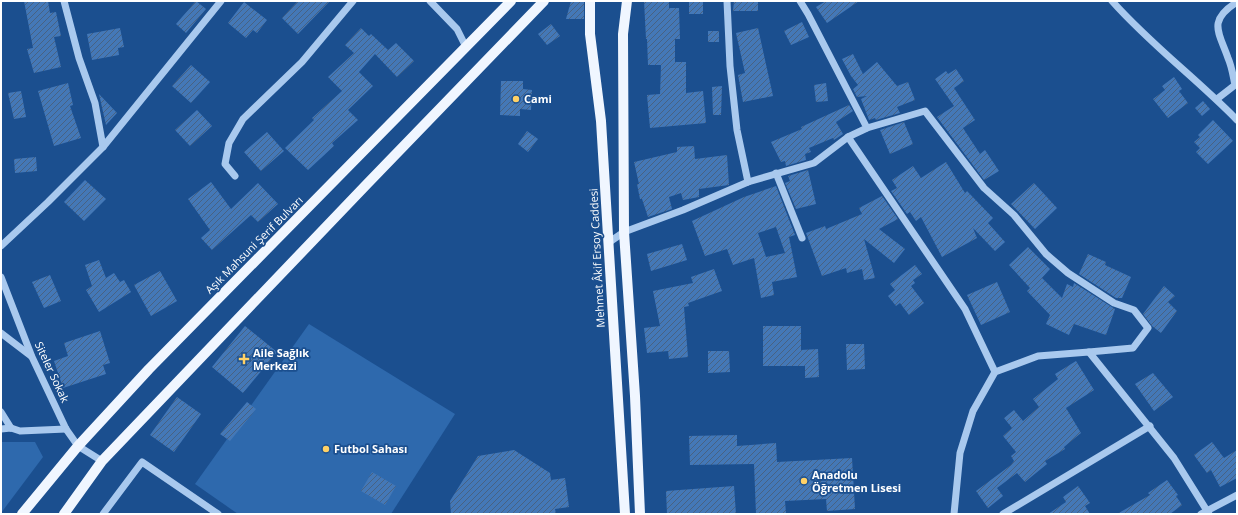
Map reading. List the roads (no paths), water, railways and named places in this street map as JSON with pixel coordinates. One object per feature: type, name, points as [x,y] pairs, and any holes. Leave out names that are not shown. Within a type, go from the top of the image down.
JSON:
[{"type":"main road","name":"Aşık Mahsuni Şerif Bulvarı","points":[[22,514],[78,446],[149,369],[511,1]]},
{"type":"main road","points":[[64,514],[102,461],[544,1]]},
{"type":"main road","name":"Mehmet Âkif Ersoy Caddesi","points":[[590,1],[590,34],[601,121],[625,514]]},
{"type":"main road","points":[[627,1],[624,34],[624,232],[635,396],[640,514]]},
{"type":"street","points":[[64,1],[79,58],[95,103],[103,147]]},
{"type":"street","points":[[1,246],[103,147],[221,1]]},
{"type":"street","points":[[235,176],[225,164],[229,143],[243,119],[302,62],[353,1]]},
{"type":"street","points":[[430,1],[457,29],[466,47]]},
{"type":"street","points":[[727,1],[730,66],[737,130],[748,182]]},
{"type":"street","points":[[800,1],[867,128]]},
{"type":"street","points":[[1112,1],[1131,23],[1217,99],[1237,120]]},
{"type":"street","points":[[1217,99],[1236,86],[1229,59],[1217,30],[1220,17],[1228,8],[1237,2]]},
{"type":"street","points":[[608,243],[624,232],[683,210],[748,182],[814,163],[848,137],[867,128],[925,111],[984,188],[1014,215],[1046,254],[1068,273],[1114,303],[1134,310],[1148,328],[1133,348],[1038,356],[995,372],[973,411],[960,453],[954,514]]},
{"type":"street","points":[[848,137],[965,309],[995,372]]},
{"type":"street","points":[[776,173],[802,238]]},
{"type":"street","name":"Siteler Sokak","points":[[1,277],[32,357],[66,428],[78,446],[102,461]]},
{"type":"street","points":[[1,333],[32,357]]},
{"type":"street","points":[[1089,352],[1150,426],[1174,458],[1206,513],[1237,495]]},
{"type":"street","points":[[1,412],[11,428]]},
{"type":"street","points":[[1003,514],[1150,426]]},
{"type":"street","points":[[1,428],[11,428],[20,431],[66,428]]},
{"type":"street","points":[[102,514],[142,462],[218,514]]},
{"type":"place","name":"Cami","points":[[516,99]]},
{"type":"place","name":"Aile Sağlık Merkezi","points":[[244,359]]},
{"type":"place","name":"Futbol Sahası","points":[[326,449]]},
{"type":"place","name":"Anadolu Öğretmen Lisesi","points":[[804,481]]}]
